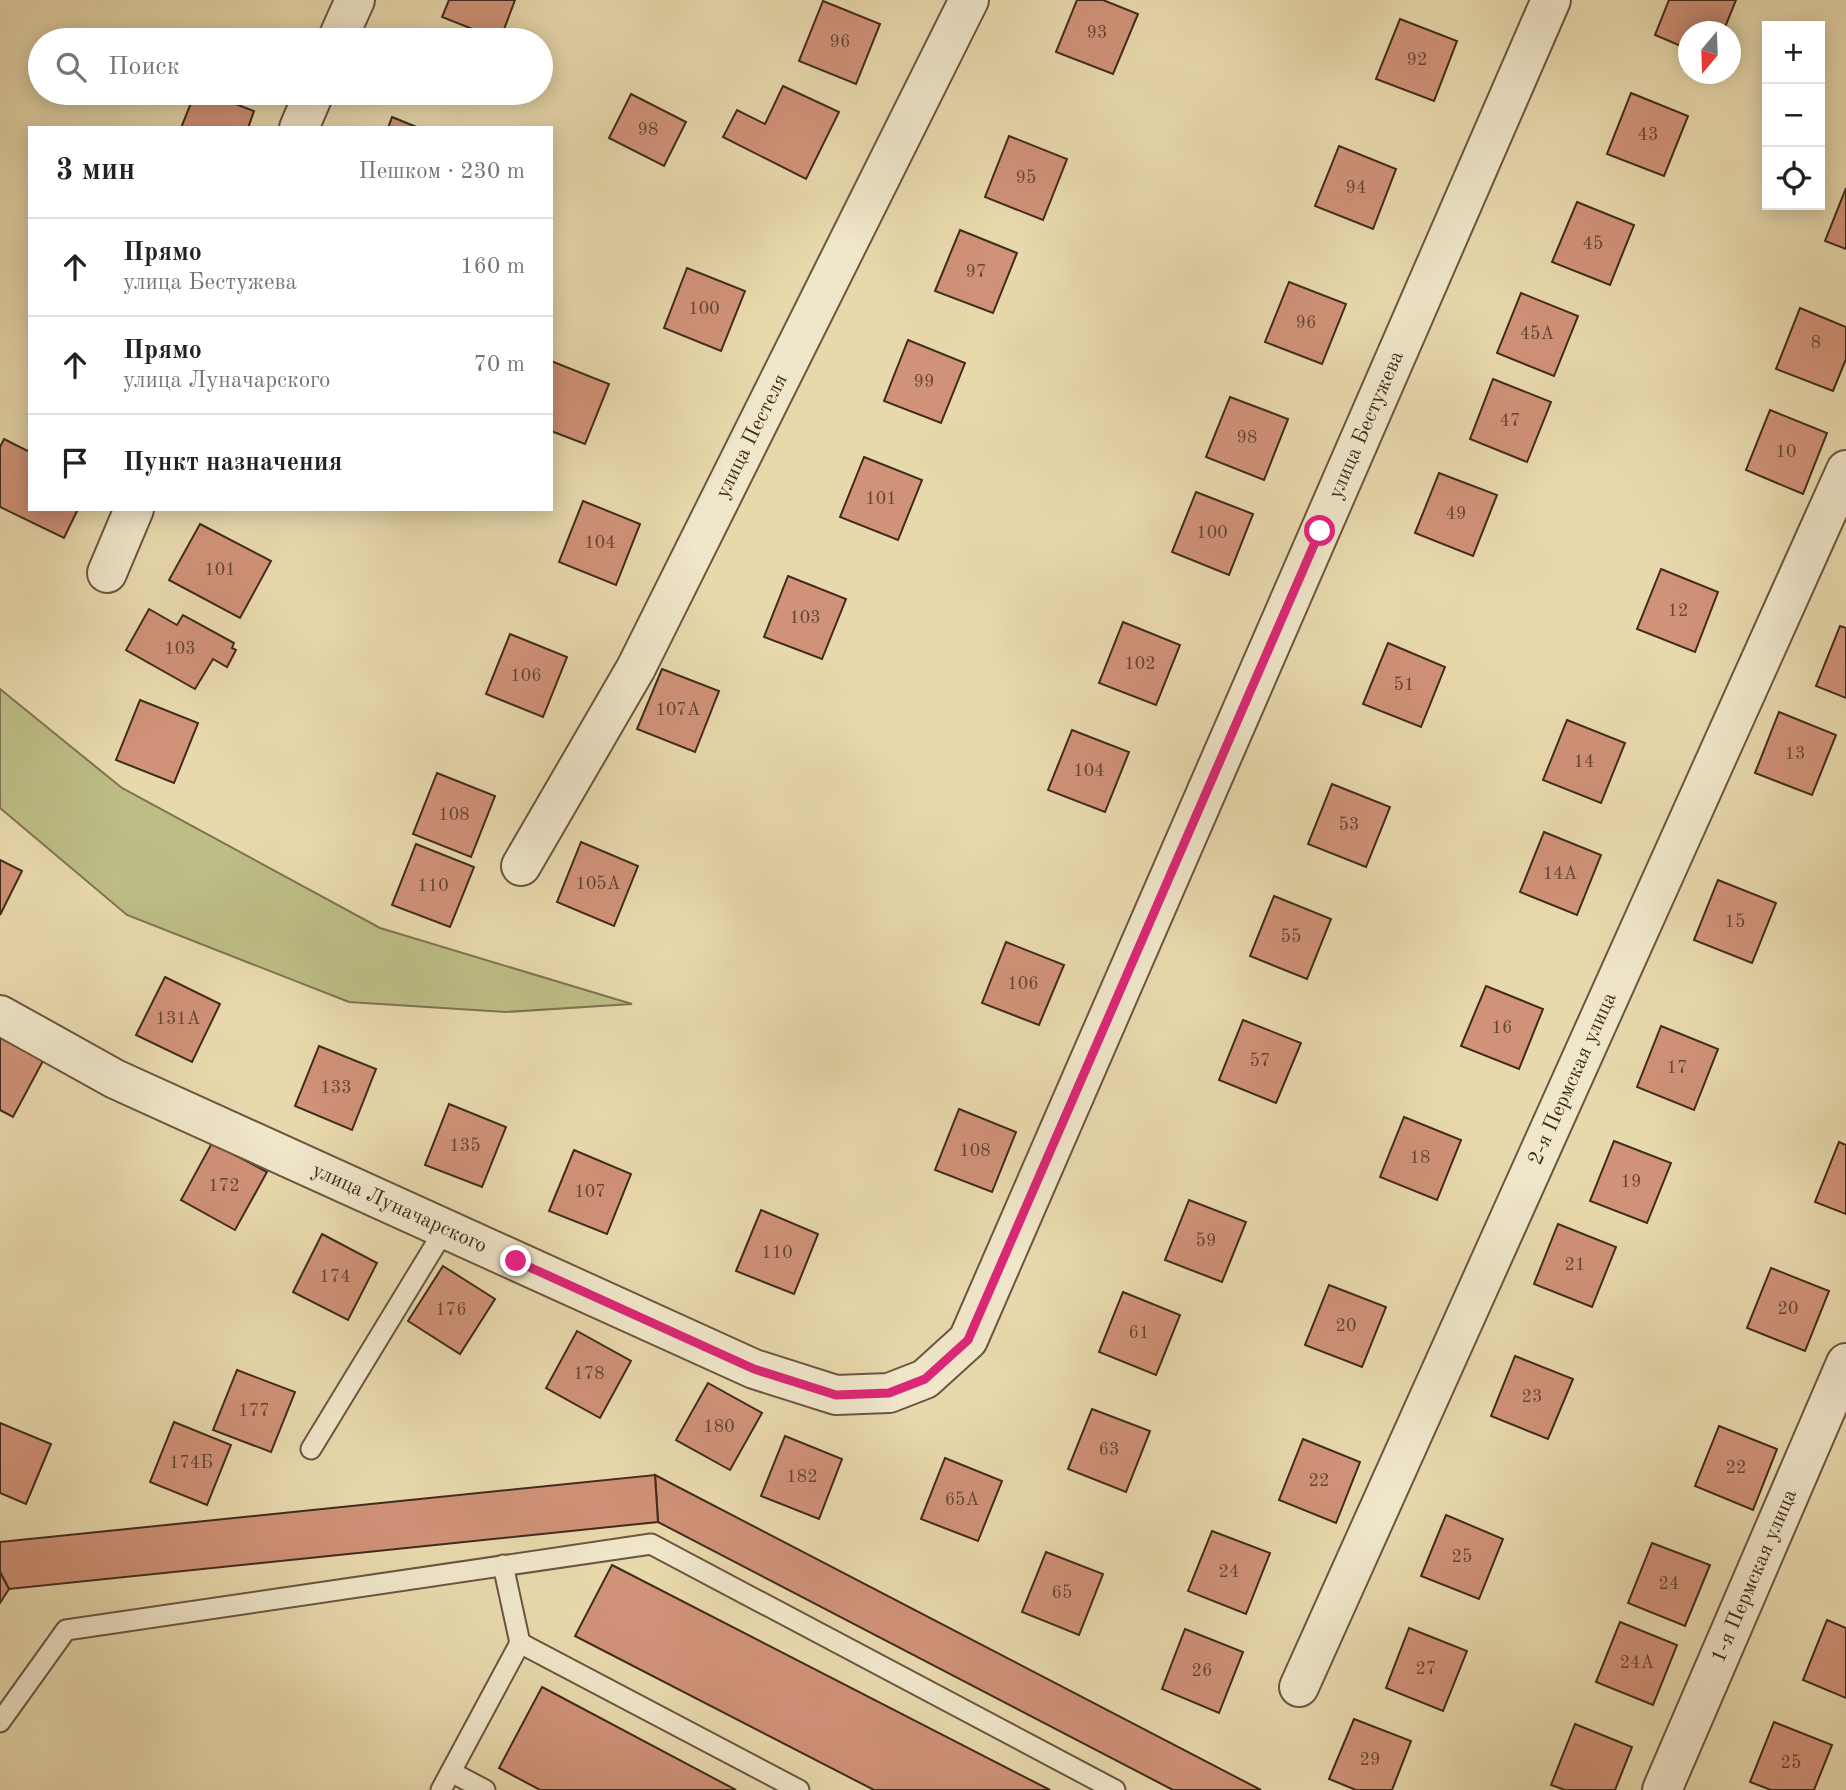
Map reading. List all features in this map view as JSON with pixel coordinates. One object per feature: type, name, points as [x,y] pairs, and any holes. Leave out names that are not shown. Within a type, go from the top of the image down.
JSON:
[{"type":"street","points":[[342,28],[355,0]]},
{"type":"street","name":"улица Пестеля","points":[[521,866],[636,668],[969,0]]},
{"type":"street","name":"улица Бестужева","points":[[889,1393],[925,1379],[968,1340],[1551,0]]},
{"type":"street","points":[[300,126],[309,105]]},
{"type":"street","name":"2-я Пермская улица","points":[[1299,1687],[1846,470]]},
{"type":"street","points":[[107,573],[133,511]]},
{"type":"street","name":"улица Луначарского","points":[[0,1015],[115,1079],[754,1369],[836,1395],[889,1393]]},
{"type":"street","name":"1-я Пермская улица","points":[[1662,1790],[1846,1363]]},
{"type":"lane","points":[[312,1449],[445,1229]]},
{"type":"lane","points":[[0,1722],[66,1630],[651,1544],[1115,1790]]},
{"type":"lane","points":[[441,1790],[520,1643],[503,1565]]},
{"type":"lane","points":[[520,1643],[799,1790]]},
{"type":"lane","points":[[451,1772],[485,1790]]},
{"type":"green space","points":[[0,689],[122,788],[380,928],[632,1004],[506,1012],[349,1002],[127,915],[0,808]]},
{"type":"building","points":[[449,0],[515,0],[504,28],[470,28],[442,17]]},
{"type":"building","points":[[1077,0],[1103,0],[1138,14],[1113,74],[1056,52]]},
{"type":"building","points":[[1669,0],[1736,0],[1727,21],[1678,21],[1678,45],[1655,35]]},
{"type":"building","points":[[823,1],[880,24],[856,84],[799,61]]},
{"type":"building","points":[[1400,19],[1457,41],[1434,101],[1376,79]]},
{"type":"building","points":[[783,86],[839,112],[806,179],[723,137],[737,110],[765,124]]},
{"type":"building","points":[[1631,93],[1688,116],[1664,176],[1607,154]]},
{"type":"building","points":[[631,94],[686,122],[664,166],[609,138]]},
{"type":"building","points":[[190,105],[238,105],[254,111],[249,126],[182,126]]},
{"type":"building","points":[[392,117],[414,126],[389,126]]},
{"type":"building","points":[[1009,136],[1067,159],[1043,220],[985,197]]},
{"type":"building","points":[[1339,146],[1396,169],[1373,229],[1315,206]]},
{"type":"building","points":[[1846,188],[1846,249],[1825,241]]},
{"type":"building","points":[[1577,202],[1634,225],[1610,285],[1552,262]]},
{"type":"building","points":[[960,230],[1017,253],[993,313],[935,291]]},
{"type":"building","points":[[687,268],[745,291],[721,351],[664,328]]},
{"type":"building","points":[[1289,282],[1346,304],[1322,364],[1265,342]]},
{"type":"building","points":[[1521,293],[1578,316],[1554,376],[1497,353]]},
{"type":"building","points":[[1800,308],[1846,327],[1846,359],[1833,391],[1776,369]]},
{"type":"building","points":[[908,340],[965,363],[941,423],[884,401]]},
{"type":"building","points":[[553,362],[609,384],[585,444],[553,432]]},
{"type":"building","points":[[1493,379],[1551,402],[1527,462],[1470,439]]},
{"type":"building","points":[[1230,397],[1288,419],[1264,480],[1206,457]]},
{"type":"building","points":[[1770,410],[1827,433],[1803,494],[1746,470]]},
{"type":"building","points":[[4,439],[28,451],[28,511],[77,511],[64,538],[0,507],[0,447]]},
{"type":"building","points":[[864,457],[922,480],[898,540],[840,517]]},
{"type":"building","points":[[1439,473],[1497,495],[1473,556],[1415,533]]},
{"type":"building","points":[[1196,492],[1253,514],[1229,575],[1172,552]]},
{"type":"building","points":[[583,501],[640,524],[616,585],[559,562]]},
{"type":"building","points":[[200,524],[271,561],[240,618],[169,580]]},
{"type":"building","points":[[1661,569],[1718,592],[1695,652],[1637,629]]},
{"type":"building","points":[[788,576],[846,599],[822,659],[764,637]]},
{"type":"building","points":[[149,609],[177,625],[183,615],[234,643],[232,648],[236,650],[227,667],[213,659],[195,689],[126,650]]},
{"type":"building","points":[[1123,622],[1180,645],[1156,705],[1099,683]]},
{"type":"building","points":[[1840,626],[1846,628],[1846,698],[1816,686]]},
{"type":"building","points":[[510,634],[567,657],[543,717],[486,694]]},
{"type":"building","points":[[1388,643],[1445,667],[1421,727],[1363,704]]},
{"type":"building","points":[[662,669],[719,691],[695,752],[637,729]]},
{"type":"building","points":[[140,700],[198,723],[174,783],[116,760]]},
{"type":"building","points":[[1779,712],[1836,735],[1812,795],[1755,773]]},
{"type":"building","points":[[1567,720],[1625,743],[1601,803],[1543,780]]},
{"type":"building","points":[[1072,730],[1129,752],[1105,812],[1048,790]]},
{"type":"building","points":[[437,773],[495,796],[471,857],[413,834]]},
{"type":"building","points":[[1332,784],[1390,807],[1366,867],[1308,844]]},
{"type":"building","points":[[1544,832],[1601,855],[1577,915],[1520,892]]},
{"type":"building","points":[[581,842],[638,866],[614,926],[557,902]]},
{"type":"building","points":[[416,844],[474,867],[450,927],[392,905]]},
{"type":"building","points":[[0,860],[22,871],[0,915]]},
{"type":"building","points":[[1718,880],[1776,903],[1752,963],[1694,940]]},
{"type":"building","points":[[1274,896],[1331,919],[1307,979],[1250,956]]},
{"type":"building","points":[[1006,942],[1064,965],[1039,1025],[982,1003]]},
{"type":"building","points":[[165,977],[220,1004],[192,1062],[136,1035]]},
{"type":"building","points":[[1486,986],[1543,1009],[1519,1069],[1461,1046]]},
{"type":"building","points":[[1243,1020],[1301,1043],[1276,1103],[1219,1080]]},
{"type":"building","points":[[1661,1026],[1718,1049],[1694,1110],[1637,1087]]},
{"type":"building","points":[[0,1037],[44,1059],[13,1117],[0,1110]]},
{"type":"building","points":[[319,1046],[376,1069],[352,1130],[295,1106]]},
{"type":"building","points":[[449,1104],[506,1127],[482,1187],[425,1165]]},
{"type":"building","points":[[959,1109],[1016,1132],[992,1192],[935,1170]]},
{"type":"building","points":[[1404,1117],[1461,1140],[1437,1200],[1380,1177]]},
{"type":"building","points":[[1614,1141],[1671,1163],[1647,1223],[1590,1201]]},
{"type":"building","points":[[1839,1142],[1846,1145],[1846,1214],[1815,1202]]},
{"type":"building","points":[[212,1143],[267,1172],[235,1230],[181,1200]]},
{"type":"building","points":[[574,1150],[631,1174],[607,1234],[549,1211]]},
{"type":"building","points":[[1189,1200],[1246,1222],[1222,1282],[1165,1260]]},
{"type":"building","points":[[761,1210],[818,1234],[794,1294],[736,1271]]},
{"type":"building","points":[[1558,1224],[1616,1247],[1592,1307],[1534,1284]]},
{"type":"building","points":[[322,1234],[377,1263],[348,1320],[293,1292]]},
{"type":"building","points":[[443,1266],[495,1299],[460,1354],[408,1321]]},
{"type":"building","points":[[1771,1268],[1829,1291],[1805,1351],[1747,1328]]},
{"type":"building","points":[[1329,1285],[1386,1307],[1362,1367],[1305,1345]]},
{"type":"building","points":[[1123,1292],[1180,1315],[1156,1375],[1099,1352]]},
{"type":"building","points":[[577,1331],[631,1361],[600,1418],[546,1388]]},
{"type":"building","points":[[1515,1356],[1573,1379],[1548,1439],[1491,1416]]},
{"type":"building","points":[[237,1370],[295,1392],[271,1452],[213,1430]]},
{"type":"building","points":[[708,1383],[762,1413],[730,1470],[676,1440]]},
{"type":"building","points":[[1092,1409],[1150,1431],[1126,1492],[1068,1469]]},
{"type":"building","points":[[174,1422],[231,1445],[207,1505],[150,1482]]},
{"type":"building","points":[[0,1423],[51,1444],[26,1504],[0,1493]]},
{"type":"building","points":[[1719,1426],[1777,1449],[1753,1510],[1695,1486]]},
{"type":"building","points":[[785,1436],[842,1459],[819,1519],[761,1496]]},
{"type":"building","points":[[1303,1439],[1360,1462],[1336,1523],[1279,1500]]},
{"type":"building","points":[[945,1458],[1002,1481],[978,1541],[921,1519]]},
{"type":"building","points":[[655,1475],[1261,1790],[1173,1790],[658,1522]]},
{"type":"building","points":[[655,1475],[658,1522],[9,1589],[0,1572],[0,1542]]},
{"type":"building","points":[[1446,1515],[1503,1539],[1479,1599],[1421,1576]]},
{"type":"building","points":[[1212,1531],[1270,1553],[1246,1614],[1188,1591]]},
{"type":"building","points":[[1652,1543],[1710,1565],[1685,1626],[1628,1603]]},
{"type":"building","points":[[1046,1552],[1103,1574],[1079,1635],[1022,1612]]},
{"type":"building","points":[[612,1565],[1050,1790],[874,1790],[575,1636]]},
{"type":"building","points":[[0,1572],[9,1589],[0,1603]]},
{"type":"building","points":[[1827,1620],[1846,1628],[1846,1698],[1803,1680]]},
{"type":"building","points":[[1620,1622],[1677,1645],[1653,1705],[1596,1682]]},
{"type":"building","points":[[1409,1628],[1467,1651],[1443,1711],[1386,1688]]},
{"type":"building","points":[[1185,1629],[1243,1652],[1219,1713],[1162,1689]]},
{"type":"building","points":[[542,1687],[736,1790],[540,1790],[499,1768]]},
{"type":"building","points":[[1354,1719],[1411,1741],[1392,1790],[1356,1790],[1329,1779]]},
{"type":"building","points":[[1774,1722],[1832,1745],[1814,1790],[1771,1790],[1750,1782]]},
{"type":"building","points":[[1575,1724],[1632,1747],[1615,1790],[1565,1790],[1551,1785]]},
{"type":"route","points":[[516,1261],[754,1369],[836,1395],[889,1393],[925,1379],[968,1340],[1320,531]]}]
